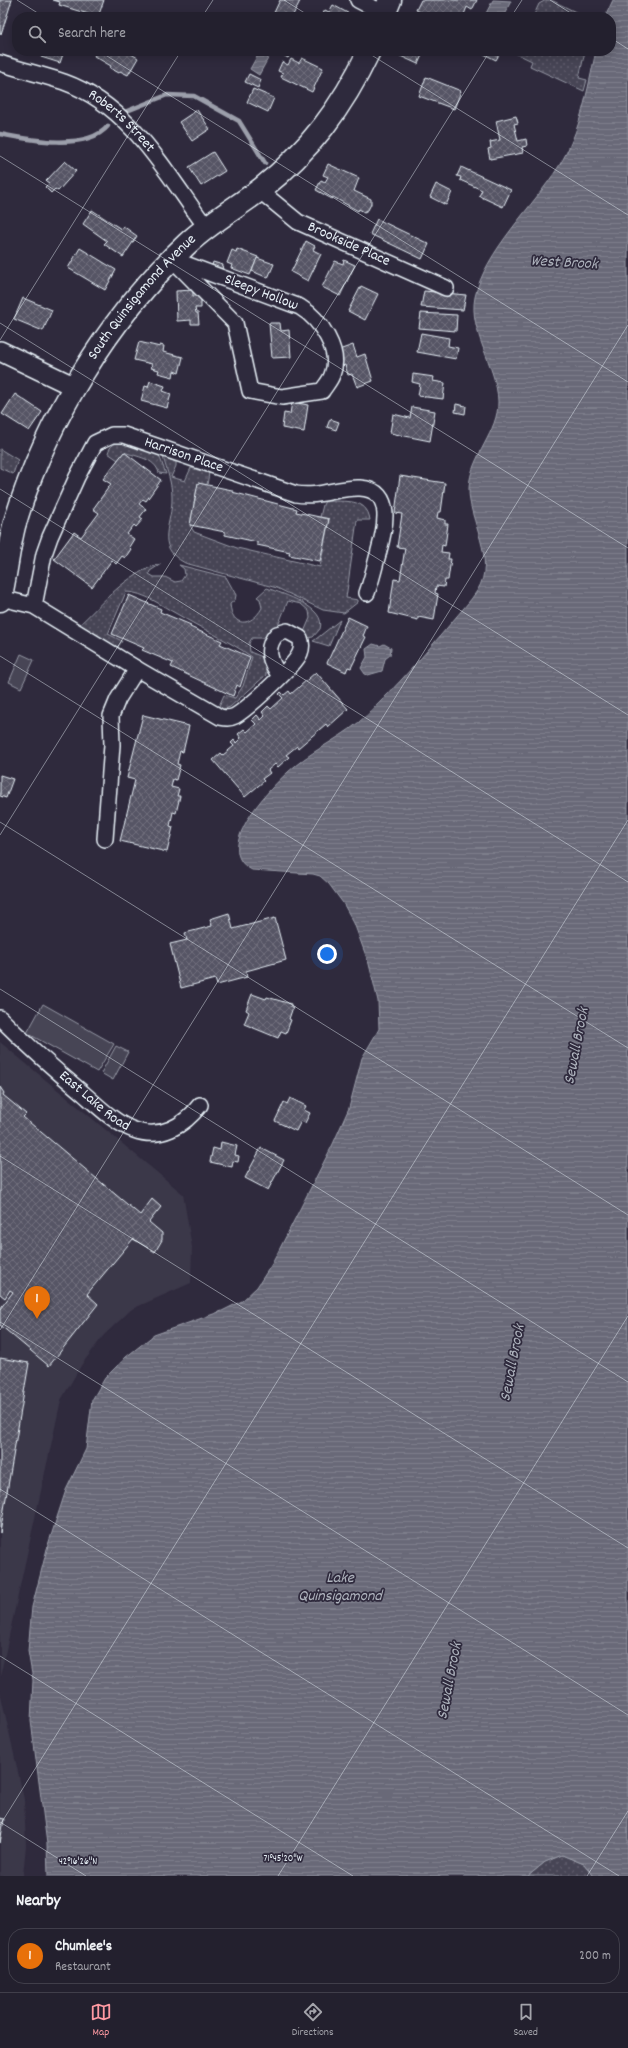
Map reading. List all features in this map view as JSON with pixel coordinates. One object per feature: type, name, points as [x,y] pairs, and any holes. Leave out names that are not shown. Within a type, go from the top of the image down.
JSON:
[{"type":"main road","name":"South Quinsigamond Avenue","points":[[0,599],[9,548],[21,504],[44,449],[75,387],[102,346],[129,308],[172,259],[206,227],[259,190],[301,154],[324,127],[348,91],[366,56]]},
{"type":"street","points":[[358,0],[386,10]]},
{"type":"street","name":"Roberts Street","points":[[0,63],[65,82],[96,98],[115,111],[140,138],[206,227]]},
{"type":"street","name":"Brookside Place","points":[[259,190],[298,222],[446,288]]},
{"type":"street","name":"Sleepy Hollow","points":[[172,259],[306,311],[317,322],[329,342],[334,360],[333,374],[322,391],[282,397],[250,391],[235,323],[172,259]]},
{"type":"street","points":[[0,351],[75,387]]},
{"type":"street","name":"Harrison Place","points":[[34,606],[44,554],[70,490],[95,442],[116,434],[124,435],[296,494],[317,495],[359,488],[374,493],[381,500],[384,507],[386,524],[368,593]]},
{"type":"street","points":[[0,599],[34,606],[137,669],[220,717],[227,719],[248,706],[280,676]]},
{"type":"street","points":[[105,839],[112,745],[111,716],[118,699],[137,669]]},
{"type":"street","name":"East Lake Road","points":[[0,1018],[39,1056],[98,1106],[122,1124],[134,1130],[145,1132],[167,1131],[185,1121],[200,1105]]},
{"type":"shaded area","points":[[546,0],[551,0],[576,12],[535,12],[539,4]]},
{"type":"shaded area","points":[[521,56],[584,56],[579,78],[587,80],[584,91],[530,66],[532,61]]},
{"type":"shaded area","points":[[122,442],[159,455],[166,474],[159,473],[154,464],[140,457],[124,452],[118,460],[108,453],[113,445]]},
{"type":"shaded area","points":[[0,449],[18,460],[13,474],[0,468]]},
{"type":"shaded area","points":[[163,457],[176,462],[176,466],[171,477],[185,481],[191,468],[209,473],[207,485],[198,483],[190,525],[194,532],[237,548],[320,567],[329,519],[320,517],[325,501],[354,502],[364,507],[370,520],[357,520],[346,598],[358,600],[358,602],[344,613],[323,610],[277,588],[185,563],[175,556],[167,542],[172,507],[172,492]]},
{"type":"shaded area","points":[[161,564],[150,571],[149,574],[154,577],[165,577],[175,582],[181,581],[185,575],[184,569],[179,565],[226,577],[236,595],[235,600],[230,604],[231,612],[238,621],[248,621],[253,619],[258,614],[262,608],[260,599],[257,597],[267,588],[302,602],[311,608],[317,614],[320,621],[320,629],[313,637],[306,638],[304,632],[310,618],[309,611],[301,604],[288,601],[277,628],[269,632],[265,638],[252,638],[249,643],[250,652],[260,656],[266,662],[266,675],[230,707],[221,710],[218,708],[224,695],[235,698],[243,686],[252,657],[234,645],[153,600],[139,594],[126,592],[108,634],[122,641],[115,652],[77,627],[115,590],[137,574]]},
{"type":"shaded area","points":[[340,620],[329,646],[313,641],[316,639]]},
{"type":"shaded area","points":[[21,654],[34,660],[21,688],[9,682]]},
{"type":"shaded area","points":[[43,1004],[114,1044],[97,1072],[27,1033]]},
{"type":"shaded area","points":[[0,1042],[183,1194],[192,1247],[191,1283],[132,1309],[104,1335],[82,1364],[61,1400],[0,1677]]},
{"type":"shaded area","points":[[116,1046],[128,1052],[113,1080],[101,1073]]},
{"type":"shaded area","points":[[0,1691],[24,1799],[26,1846],[23,1876],[0,1876]]},
{"type":"shaded area","points":[[562,1855],[584,1864],[594,1876],[528,1876],[545,1862]]},
{"type":"water","points":[[493,0],[511,1],[506,12],[487,12]]},
{"type":"water","name":"Lake Quinsigamond","points":[[613,0],[628,0],[628,1876],[594,1876],[584,1864],[562,1855],[545,1862],[528,1876],[48,1876],[47,1844],[31,1721],[33,1680],[28,1651],[32,1607],[48,1545],[66,1490],[86,1449],[92,1400],[105,1378],[126,1357],[154,1335],[222,1311],[242,1301],[257,1287],[272,1264],[333,1144],[349,1108],[362,1058],[379,1029],[378,1001],[369,964],[354,923],[343,903],[329,884],[320,876],[313,874],[252,870],[241,860],[238,847],[241,832],[261,801],[285,774],[304,759],[359,722],[389,693],[468,603],[477,591],[483,578],[483,553],[470,501],[469,488],[474,465],[494,423],[498,401],[493,375],[476,322],[474,310],[475,297],[480,280],[499,246],[549,181],[567,153],[578,125],[595,56],[616,56],[616,12],[607,12]]},
{"type":"water","points":[[257,56],[269,56],[259,75],[250,69]]},
{"type":"water","points":[[373,644],[380,646],[384,644],[391,648],[390,655],[385,659],[382,671],[368,675],[365,674],[361,668],[367,657],[366,649]]},
{"type":"building","points":[[0,0],[12,0],[1,34],[0,33]]},
{"type":"building","points":[[53,0],[104,0],[100,12],[82,12],[59,5],[60,2]]},
{"type":"building","points":[[280,0],[300,1],[294,12],[274,12]]},
{"type":"building","points":[[421,0],[477,0],[472,10],[467,7],[465,12],[420,12],[416,10]]},
{"type":"building","points":[[333,5],[346,12],[329,12]]},
{"type":"building","points":[[41,56],[62,56],[60,63]]},
{"type":"building","points":[[94,56],[135,56],[138,58],[128,75],[120,71],[119,73],[110,68],[111,66]]},
{"type":"building","points":[[400,56],[422,56],[418,64]]},
{"type":"building","points":[[488,56],[498,56],[496,60]]},
{"type":"building","points":[[302,58],[323,68],[312,92],[281,77],[283,73],[278,71],[282,62],[288,65],[291,59],[299,63]]},
{"type":"building","points":[[249,74],[261,80],[258,88],[245,82]]},
{"type":"building","points":[[426,77],[461,91],[454,109],[419,96]]},
{"type":"building","points":[[253,89],[274,98],[268,112],[247,102]]},
{"type":"building","points":[[197,110],[210,129],[192,141],[179,122]]},
{"type":"building","points":[[516,116],[518,123],[514,124],[518,141],[526,139],[527,146],[522,147],[523,153],[490,159],[488,149],[491,148],[490,142],[500,140],[496,121]]},
{"type":"building","points":[[213,152],[225,171],[201,186],[189,167]]},
{"type":"building","points":[[65,161],[76,171],[58,191],[55,189],[51,193],[45,187],[49,183],[46,181]]},
{"type":"building","points":[[328,164],[359,178],[354,191],[371,199],[371,204],[368,210],[364,212],[359,209],[358,211],[333,197],[332,199],[316,190],[321,180],[325,182],[328,177],[323,175]]},
{"type":"building","points":[[461,167],[511,190],[503,207],[479,196],[482,190],[460,180],[461,177],[457,176]]},
{"type":"building","points":[[436,184],[452,192],[446,205],[430,197]]},
{"type":"building","points":[[92,210],[121,229],[123,226],[137,236],[123,257],[104,244],[107,241],[83,224]]},
{"type":"building","points":[[377,219],[429,244],[422,259],[370,234]]},
{"type":"building","points":[[306,241],[315,246],[313,250],[321,254],[308,281],[291,272]]},
{"type":"building","points":[[80,248],[116,270],[105,290],[68,268]]},
{"type":"building","points":[[237,249],[258,257],[250,275],[231,268],[232,265],[227,263],[232,250],[236,252]]},
{"type":"building","points":[[257,258],[274,264],[268,278],[252,271]]},
{"type":"building","points":[[344,260],[355,265],[340,296],[322,287],[335,261],[343,264]]},
{"type":"building","points":[[213,262],[223,265],[221,273],[211,269]]},
{"type":"building","points":[[361,286],[378,294],[365,320],[348,311]]},
{"type":"building","points":[[193,290],[193,296],[201,296],[201,308],[195,308],[196,313],[198,313],[199,324],[191,324],[191,320],[177,321],[176,291]]},
{"type":"building","points":[[424,291],[466,295],[463,310],[421,307]]},
{"type":"building","points":[[23,298],[52,310],[43,331],[14,319]]},
{"type":"building","points":[[421,313],[457,315],[456,331],[419,328]]},
{"type":"building","points":[[269,323],[280,323],[281,331],[289,330],[291,357],[272,358]]},
{"type":"building","points":[[421,333],[449,338],[448,346],[458,348],[456,359],[417,352]]},
{"type":"building","points":[[139,342],[160,347],[160,345],[164,346],[163,352],[183,357],[179,373],[174,371],[173,377],[158,373],[159,370],[151,368],[152,364],[134,360]]},
{"type":"building","points":[[353,345],[357,357],[365,354],[373,381],[357,387],[352,374],[348,375],[345,365],[342,366],[339,358],[339,350]]},
{"type":"building","points":[[413,374],[434,377],[433,381],[445,383],[443,399],[418,396],[420,384],[412,382]]},
{"type":"building","points":[[150,381],[165,386],[163,391],[171,394],[167,408],[141,401],[145,386],[148,387]]},
{"type":"building","points":[[15,394],[42,412],[29,431],[2,414]]},
{"type":"building","points":[[292,402],[308,405],[304,432],[282,428],[284,413],[290,414]]},
{"type":"building","points":[[456,404],[466,406],[465,414],[455,412]]},
{"type":"building","points":[[412,407],[435,411],[430,441],[390,433],[393,414],[410,418]]},
{"type":"building","points":[[330,419],[339,422],[336,430],[327,427]]},
{"type":"building","points":[[124,452],[161,480],[146,501],[143,499],[139,504],[146,509],[140,517],[143,519],[136,527],[134,525],[127,534],[134,539],[129,547],[131,549],[125,558],[122,556],[116,564],[112,560],[92,587],[54,559],[74,532],[81,537],[99,513],[93,509],[111,484],[103,479]]},
{"type":"building","points":[[400,476],[445,483],[441,512],[438,512],[437,518],[445,520],[445,524],[448,524],[445,546],[442,545],[441,552],[449,553],[448,559],[451,559],[448,580],[445,580],[444,587],[436,586],[435,593],[438,594],[434,620],[418,617],[418,620],[389,613],[394,579],[400,580],[405,548],[397,547],[402,514],[395,513]]},
{"type":"building","points":[[198,483],[232,490],[232,492],[297,509],[296,512],[329,519],[320,561],[289,555],[290,552],[257,545],[257,542],[225,535],[225,532],[190,525]]},
{"type":"building","points":[[129,595],[161,609],[160,612],[191,625],[190,627],[222,641],[220,644],[250,657],[240,687],[237,685],[233,696],[171,667],[173,663],[142,650],[144,648],[112,634]]},
{"type":"building","points":[[348,617],[367,626],[363,636],[366,637],[351,668],[348,667],[346,672],[327,663]]},
{"type":"building","points":[[316,672],[348,709],[328,727],[326,724],[298,748],[297,746],[286,755],[289,757],[278,767],[275,764],[268,770],[270,773],[262,779],[264,781],[245,797],[213,760],[221,753],[223,755],[234,746],[231,743],[234,740],[236,743],[241,738],[238,734],[244,729],[247,732],[256,724],[252,720],[257,715],[261,720],[265,716],[262,712],[268,706],[271,709],[283,698],[279,694],[281,692],[284,695],[289,691],[291,694]]},
{"type":"building","points":[[143,715],[189,726],[183,752],[180,751],[177,764],[180,765],[176,780],[173,779],[171,787],[179,789],[177,796],[180,796],[176,813],[173,812],[170,826],[173,827],[167,852],[120,841],[135,780],[127,778]]},
{"type":"building","points":[[0,775],[13,779],[6,798],[0,796]]},
{"type":"building","points":[[229,913],[233,929],[275,918],[286,960],[246,971],[247,977],[217,985],[215,979],[181,988],[170,944],[187,940],[185,933],[212,926],[210,919]]},
{"type":"building","points":[[252,994],[266,999],[267,997],[291,1004],[291,1007],[293,1007],[289,1019],[291,1020],[286,1033],[281,1031],[278,1038],[244,1024],[249,1012],[246,1010]]},
{"type":"building","points":[[0,1087],[4,1093],[3,1095],[26,1114],[23,1117],[140,1215],[152,1199],[161,1207],[149,1222],[162,1233],[162,1240],[155,1252],[133,1239],[87,1294],[98,1304],[49,1366],[0,1325],[0,1309],[13,1292],[10,1290],[5,1298],[0,1294]]},
{"type":"building","points":[[290,1098],[306,1106],[304,1110],[310,1113],[305,1123],[301,1121],[296,1131],[275,1121],[284,1102],[287,1104]]},
{"type":"building","points":[[221,1142],[237,1146],[235,1155],[239,1156],[238,1162],[233,1161],[232,1167],[210,1162],[213,1148],[220,1150]]},
{"type":"building","points":[[261,1148],[284,1160],[268,1190],[245,1178]]},
{"type":"building","points":[[0,1358],[29,1363],[0,1533]]},
{"type":"building","points":[[0,1818],[4,1819],[0,1843]]},
{"type":"waterway","name":"West Brook","points":[[127,111],[167,95],[194,96],[239,121],[265,163]]},
{"type":"waterway","name":"West Brook","points":[[0,134],[42,141],[73,141],[86,139],[99,134],[108,126]]},
{"type":"place","name":"Chumlee's","points":[[37,1319]]},
{"type":"water label","name":"Sewall Brook","points":[[577,1046]]},
{"type":"water label","name":"Sewall Brook","points":[[513,1363]]},
{"type":"water label","name":"Sewall Brook","points":[[450,1681]]}]
